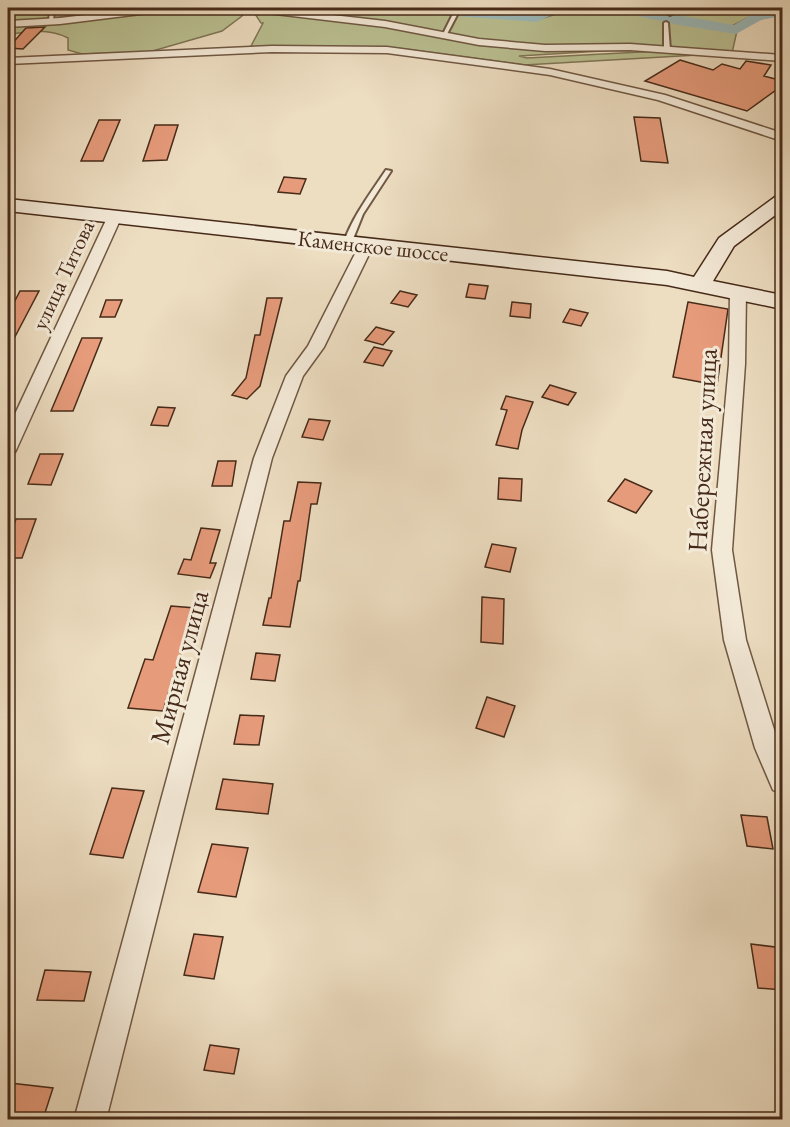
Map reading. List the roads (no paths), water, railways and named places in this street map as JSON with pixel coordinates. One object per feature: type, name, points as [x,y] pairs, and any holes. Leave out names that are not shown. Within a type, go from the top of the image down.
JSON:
[{"type":"street","points":[[8,24],[51,21],[107,11],[165,8]]},
{"type":"street","points":[[182,8],[285,9],[385,24],[479,42],[545,48],[667,50],[783,58]]},
{"type":"street","points":[[8,62],[272,49],[387,50],[550,72],[661,97],[783,137]]},
{"type":"street","points":[[700,285],[726,242],[783,201]]},
{"type":"street","name":"Каменское шоссе","points":[[8,205],[632,274],[783,302]]},
{"type":"street","name":"улица Титова","points":[[8,448],[114,218]]},
{"type":"street","name":"Мирная улица","points":[[90,1119],[263,458],[295,376],[316,347],[356,245]]},
{"type":"street","name":"Набережная улица","points":[[738,292],[737,364],[722,550],[735,640],[767,748],[783,782]]},
{"type":"lane","points":[[51,21],[52,8]]},
{"type":"lane","points":[[670,14],[672,8]]},
{"type":"lane","points":[[444,35],[455,15]]},
{"type":"lane","points":[[666,24],[667,50]]},
{"type":"lane","points":[[356,245],[352,225],[363,205],[388,171]]},
{"type":"waterway","points":[[402,8],[537,18],[559,8]]},
{"type":"waterway","points":[[620,8],[736,30],[757,17],[782,12]]}]
